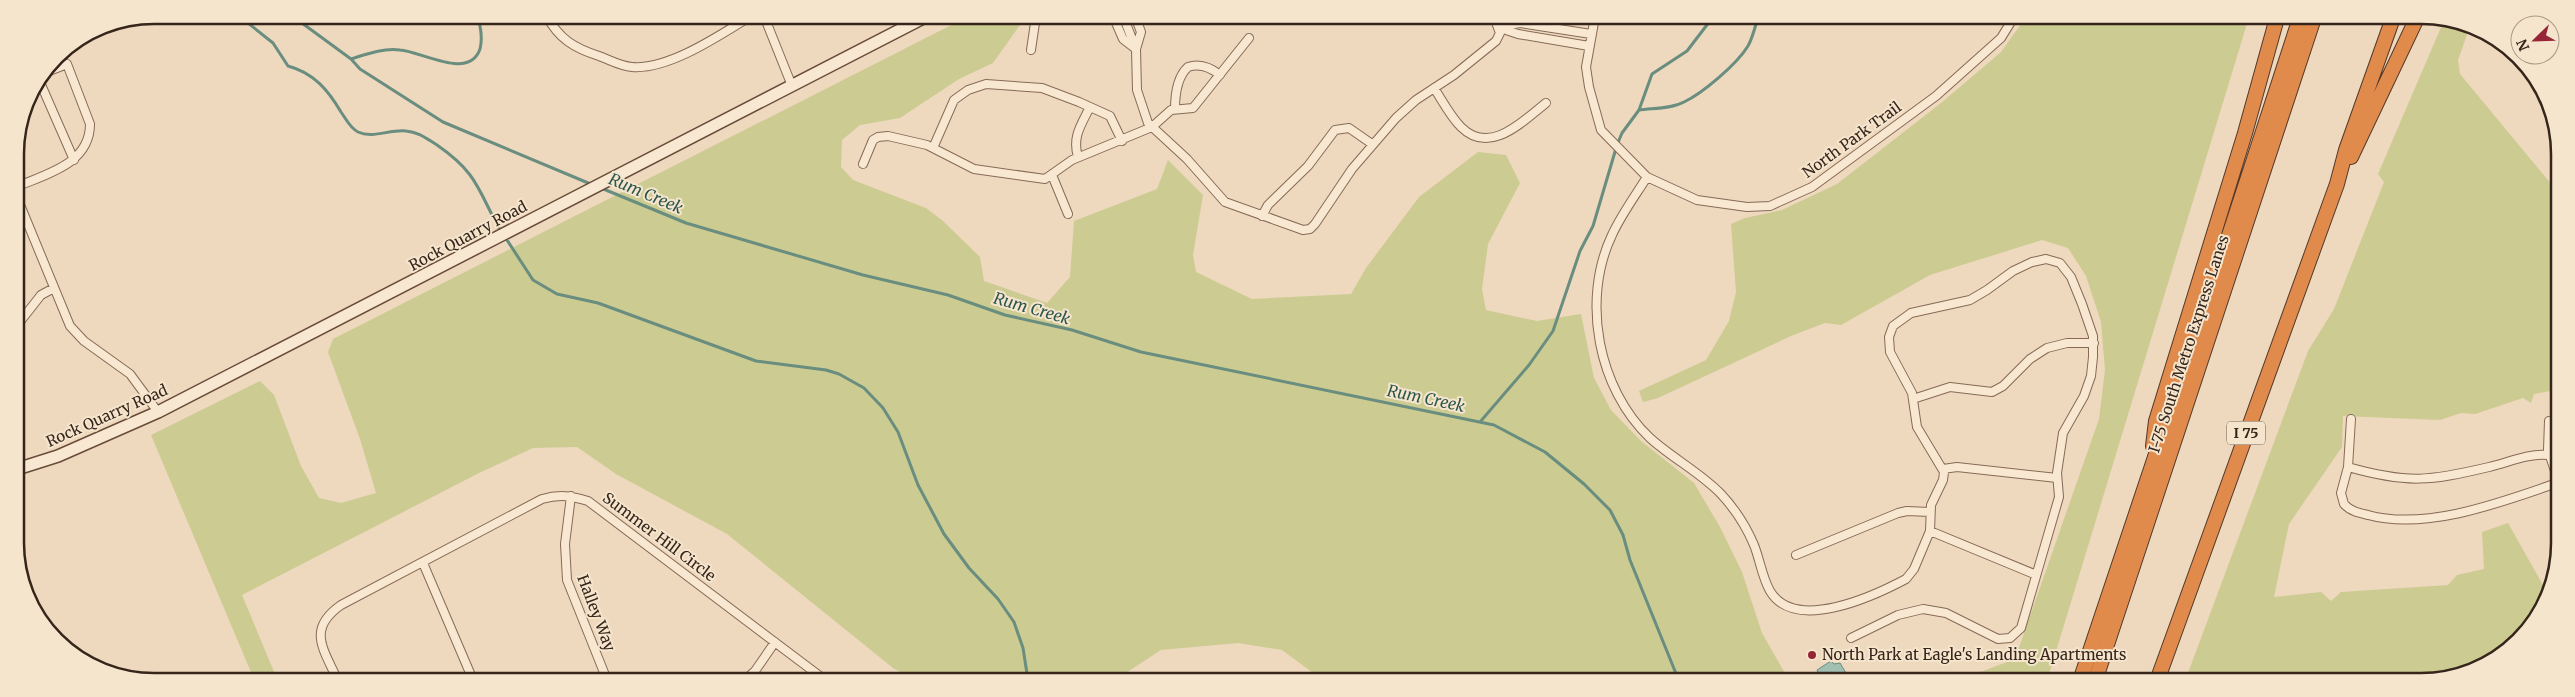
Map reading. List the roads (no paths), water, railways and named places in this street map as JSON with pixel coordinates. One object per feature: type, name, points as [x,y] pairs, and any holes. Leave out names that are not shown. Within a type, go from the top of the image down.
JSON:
[{"type":"highway","points":[[2151,470],[2156,421],[2246,133],[2275,24]]},
{"type":"highway","points":[[2083,673],[2298,24]]},
{"type":"highway","name":"I-75 South Metro Express Lanes","points":[[2098,673],[2312,24]]},
{"type":"highway","name":"I 75","points":[[2160,673],[2337,184],[2346,150],[2391,24]]},
{"type":"highway","points":[[2337,184],[2371,119],[2414,24]]},
{"type":"street","points":[[551,24],[566,42],[579,50],[623,66],[635,67],[652,65],[680,55],[736,24]]},
{"type":"street","points":[[767,24],[792,86]]},
{"type":"street","name":"Rock Quarry Road","points":[[24,467],[72,450],[158,412],[912,24]]},
{"type":"street","points":[[1031,50],[1035,24]]},
{"type":"street","points":[[1116,24],[1123,39],[1136,49]]},
{"type":"street","points":[[1127,24],[1136,49]]},
{"type":"street","points":[[1138,24],[1141,32],[1136,49],[1137,90],[1145,119],[1188,159],[1225,202],[1299,230],[1310,229],[1352,168],[1372,144],[1409,106],[1460,70],[1496,41],[1500,33],[1497,24]]},
{"type":"street","points":[[1498,27],[1514,24]]},
{"type":"street","points":[[1527,24],[1592,34]]},
{"type":"street","name":"North Park Trail","points":[[1594,24],[1586,67],[1588,87],[1600,130],[1647,177],[1697,200],[1747,206],[1770,206],[1812,187],[1936,96],[2001,38],[2010,24]]},
{"type":"street","points":[[1498,27],[1518,34],[1590,46]]},
{"type":"street","points":[[863,164],[871,142],[878,137],[900,138],[933,148],[974,170],[1045,179],[1078,157],[1122,141],[1152,127],[1168,112],[1175,109],[1193,108],[1249,38]]},
{"type":"street","points":[[24,183],[74,160],[87,143],[90,134],[90,124],[67,64],[57,68]]},
{"type":"street","points":[[1175,109],[1178,86],[1183,73],[1188,67],[1202,66],[1213,69],[1220,75]]},
{"type":"street","points":[[933,148],[954,100],[963,92],[981,84],[1042,88],[1090,107],[1112,118],[1122,141]]},
{"type":"street","points":[[42,87],[74,160]]},
{"type":"street","points":[[1434,88],[1461,127],[1470,133],[1484,137],[1497,137],[1509,132],[1546,103]]},
{"type":"street","points":[[1078,157],[1075,147],[1076,136],[1090,107]]},
{"type":"street","points":[[1262,216],[1268,205],[1308,166],[1335,130],[1349,128],[1372,144]]},
{"type":"street","points":[[1052,175],[1068,214]]},
{"type":"street","points":[[1647,177],[1611,236],[1603,261],[1598,288],[1597,310],[1599,334],[1606,366],[1619,397],[1649,437],[1720,493],[1734,510],[1754,545],[1766,582],[1774,597],[1783,603],[1806,610],[1831,610],[1906,579],[1914,569],[1930,531],[1930,512],[1934,496],[1943,480],[1944,469],[1917,427],[1913,399],[1889,346],[1890,331],[1896,321],[1917,311],[1970,300],[2013,271],[2032,262],[2050,260],[2060,263],[2068,271],[2086,313],[2094,343],[2092,370],[2086,389],[2063,433],[2057,478],[2059,497],[2034,574],[2023,623],[2014,636],[2007,639],[1998,639],[1946,613],[1923,609],[1898,614],[1851,638]]},
{"type":"street","points":[[24,215],[70,326],[84,341],[130,374],[158,412]]},
{"type":"street","points":[[24,317],[41,295],[54,288]]},
{"type":"street","points":[[1913,399],[1950,387],[1992,392],[2003,386],[2030,359],[2047,348],[2067,342],[2094,343]]},
{"type":"street","points":[[2351,419],[2348,467],[2341,493],[2346,506],[2371,516],[2399,520],[2443,516],[2551,484]]},
{"type":"street","points":[[2549,421],[2549,455],[2551,460]]},
{"type":"street","points":[[2348,467],[2389,478],[2429,479],[2461,474],[2533,454],[2549,455]]},
{"type":"street","points":[[1944,469],[1957,467],[2057,478]]},
{"type":"street","name":"Summer Hill Circle","points":[[334,673],[321,641],[320,629],[329,614],[542,499],[558,495],[571,496],[588,502],[628,530],[816,673]]},
{"type":"street","name":"Halley Way","points":[[571,496],[564,544],[567,580],[604,673]]},
{"type":"street","points":[[1796,554],[1907,510],[1930,512]]},
{"type":"street","points":[[1930,531],[2034,574]]},
{"type":"street","points":[[423,563],[470,673]]},
{"type":"street","points":[[753,673],[776,642]]},
{"type":"waterway","points":[[249,24],[273,43],[288,66],[305,73],[319,83],[348,123],[358,132],[370,135],[400,131],[411,132],[426,138],[451,155],[470,174],[501,232]]},
{"type":"waterway","name":"Rum Creek","points":[[303,24],[351,59],[360,69],[443,122],[593,185]]},
{"type":"waterway","points":[[351,59],[375,52],[400,50],[444,62],[466,63],[474,58],[480,49],[480,24]]},
{"type":"waterway","points":[[1480,422],[1529,365],[1553,331],[1580,251],[1593,226],[1617,145],[1622,133],[1639,110],[1652,74],[1687,51],[1708,24]]},
{"type":"waterway","points":[[1639,110],[1679,104],[1692,98],[1710,85],[1743,53],[1753,36],[1756,24]]},
{"type":"waterway","name":"Rum Creek","points":[[601,188],[686,223],[863,275],[948,295],[1005,315],[1072,330],[1141,352],[1494,425],[1545,452],[1584,484],[1610,510],[1623,535],[1630,560],[1676,673]]},
{"type":"waterway","points":[[505,237],[533,280],[557,294],[598,303],[756,361],[826,370],[839,374],[864,388],[883,408],[898,432],[918,485],[944,534],[969,568],[998,599],[1014,622],[1023,648],[1027,673]]},
{"type":"place","name":"North Park at Eagle's Landing Apartments","points":[[1812,655]]}]
